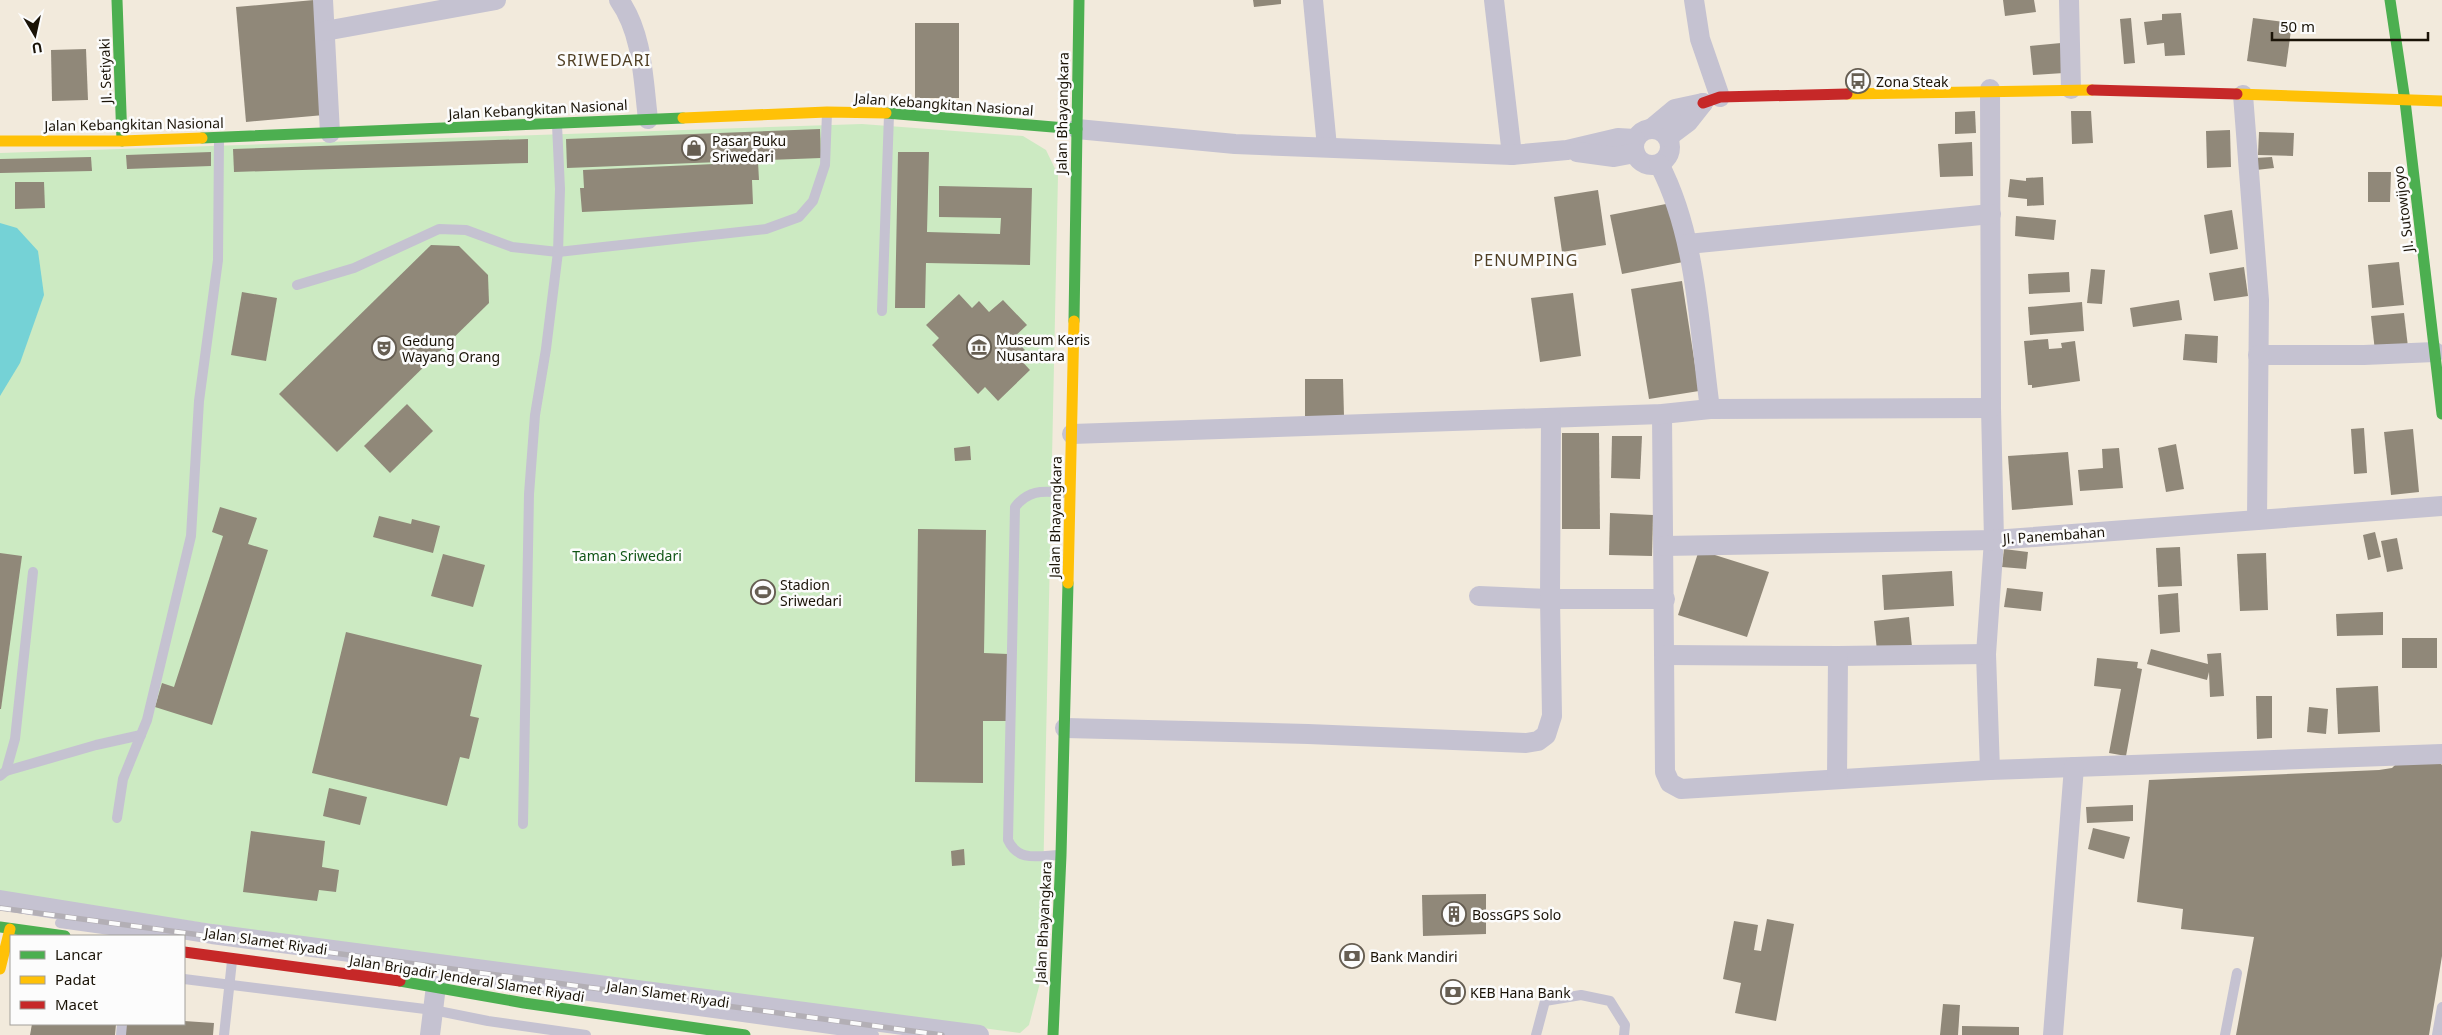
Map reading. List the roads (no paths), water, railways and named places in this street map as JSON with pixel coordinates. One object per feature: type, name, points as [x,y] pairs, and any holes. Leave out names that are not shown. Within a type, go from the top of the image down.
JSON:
[{"type":"main road","name":"Jl. Setiyaki","points":[[117,0],[122,141]]},
{"type":"main road","name":"Jalan Bhayangkara","points":[[1053,1035],[1061,855],[1071,493],[1079,0]]},
{"type":"main road","name":"Jl. Sutowijoyo","points":[[2390,0],[2405,101],[2442,414]]},
{"type":"main road","points":[[1712,100],[1990,89],[2071,89],[2442,101]]},
{"type":"main road","name":"Jalan Kebangkitan Nasional","points":[[0,141],[122,141],[827,112],[889,113],[1004,121],[1077,129]]},
{"type":"main road","points":[[0,969],[5,954],[5,928],[58,935]]},
{"type":"main road","name":"Jalan Brigadir Jenderal Slamet Riyadi","points":[[185,952],[436,986],[523,1018],[586,1027],[745,1035]]},
{"type":"street","points":[[323,0],[330,133]]},
{"type":"street","points":[[325,31],[496,0]]},
{"type":"street","points":[[619,0],[633,25],[637,40],[648,120]]},
{"type":"street","points":[[1313,0],[1327,146]]},
{"type":"street","points":[[1494,0],[1512,155]]},
{"type":"street","points":[[1077,129],[1235,144],[1327,146],[1512,155],[1567,150],[1618,138],[1647,140],[1671,147],[1669,153],[1659,164],[1642,162],[1647,140],[1675,109],[1712,100],[1694,0]]},
{"type":"street","points":[[2069,0],[2071,89]]},
{"type":"street","points":[[1990,89],[1991,408],[1994,540],[1986,654],[1990,770]]},
{"type":"street","points":[[2244,95],[2257,264],[2257,520]]},
{"type":"street","points":[[1659,164],[1676,202],[1688,244],[1710,409]]},
{"type":"street","points":[[1688,244],[1991,214]]},
{"type":"street","points":[[2258,355],[2435,352]]},
{"type":"street","points":[[1072,434],[1662,414],[1710,409],[1991,408]]},
{"type":"street","points":[[1662,414],[1665,772],[1670,783],[1681,789],[1990,770],[2442,754]]},
{"type":"street","points":[[1065,728],[1538,741],[1546,735],[1552,716],[1550,599],[1551,418]]},
{"type":"street","name":"Jl. Panembahan","points":[[1664,546],[1994,540],[2442,506]]},
{"type":"street","points":[[1479,596],[1550,599],[1665,598]]},
{"type":"street","points":[[1665,655],[1838,656],[1986,654]]},
{"type":"street","points":[[1837,779],[1838,656]]},
{"type":"street","points":[[2053,1035],[2074,767]]},
{"type":"street","name":"Jalan Slamet Riyadi","points":[[0,900],[222,935],[979,1035]]},
{"type":"street","points":[[430,1035],[436,986]]},
{"type":"lane","points":[[297,285],[354,268],[439,229],[466,230],[512,247],[558,252],[766,230],[799,217],[813,201],[825,165],[827,112]]},
{"type":"lane","points":[[882,311],[889,113]]},
{"type":"lane","points":[[523,824],[529,494],[535,415],[546,350],[558,252],[560,189],[557,124]]},
{"type":"lane","points":[[117,818],[123,779],[147,720],[191,536],[199,401],[218,260],[219,137]]},
{"type":"lane","points":[[1061,855],[1023,856],[1013,850],[1008,840],[1015,507],[1023,496],[1037,492],[1071,493]]},
{"type":"lane","points":[[3,774],[15,739],[33,572]]},
{"type":"lane","points":[[3,774],[96,745],[141,735]]},
{"type":"lane","points":[[48,921],[146,935]]},
{"type":"lane","points":[[185,941],[408,972]]},
{"type":"lane","points":[[224,1035],[232,960]]},
{"type":"lane","points":[[2225,1035],[2237,973]]},
{"type":"lane","points":[[185,979],[586,1027]]},
{"type":"lane","points":[[467,980],[874,1035]]},
{"type":"lane","points":[[1536,1035],[1545,1001],[1581,995],[1610,1001],[1625,1024],[1624,1035]]},
{"type":"lane","points":[[2437,1035],[2442,1007]]},
{"type":"water","points":[[0,223],[17,228],[38,251],[44,295],[20,363],[0,396]]},
{"type":"railway","points":[[0,908],[942,1035]]},
{"type":"place","name":"Zona Steak","points":[[1858,81]]},
{"type":"place","name":"Pasar Buku Sriwedari","points":[[694,148]]},
{"type":"place","name":"Museum Keris Nusantara","points":[[979,347]]},
{"type":"place","name":"Gedung Wayang Orang","points":[[384,348]]},
{"type":"place","name":"Stadion Sriwedari","points":[[763,592]]},
{"type":"place","name":"BossGPS Solo","points":[[1454,914]]},
{"type":"place","name":"Bank Mandiri","points":[[1352,956]]},
{"type":"place","name":"KEB Hana Bank","points":[[1453,992]]},
{"type":"district","name":"SRIWEDARI","points":[[604,60]]},
{"type":"district","name":"PENUMPING","points":[[1526,260]]},
{"type":"park label","name":"Taman Sriwedari","points":[[627,555]]}]
